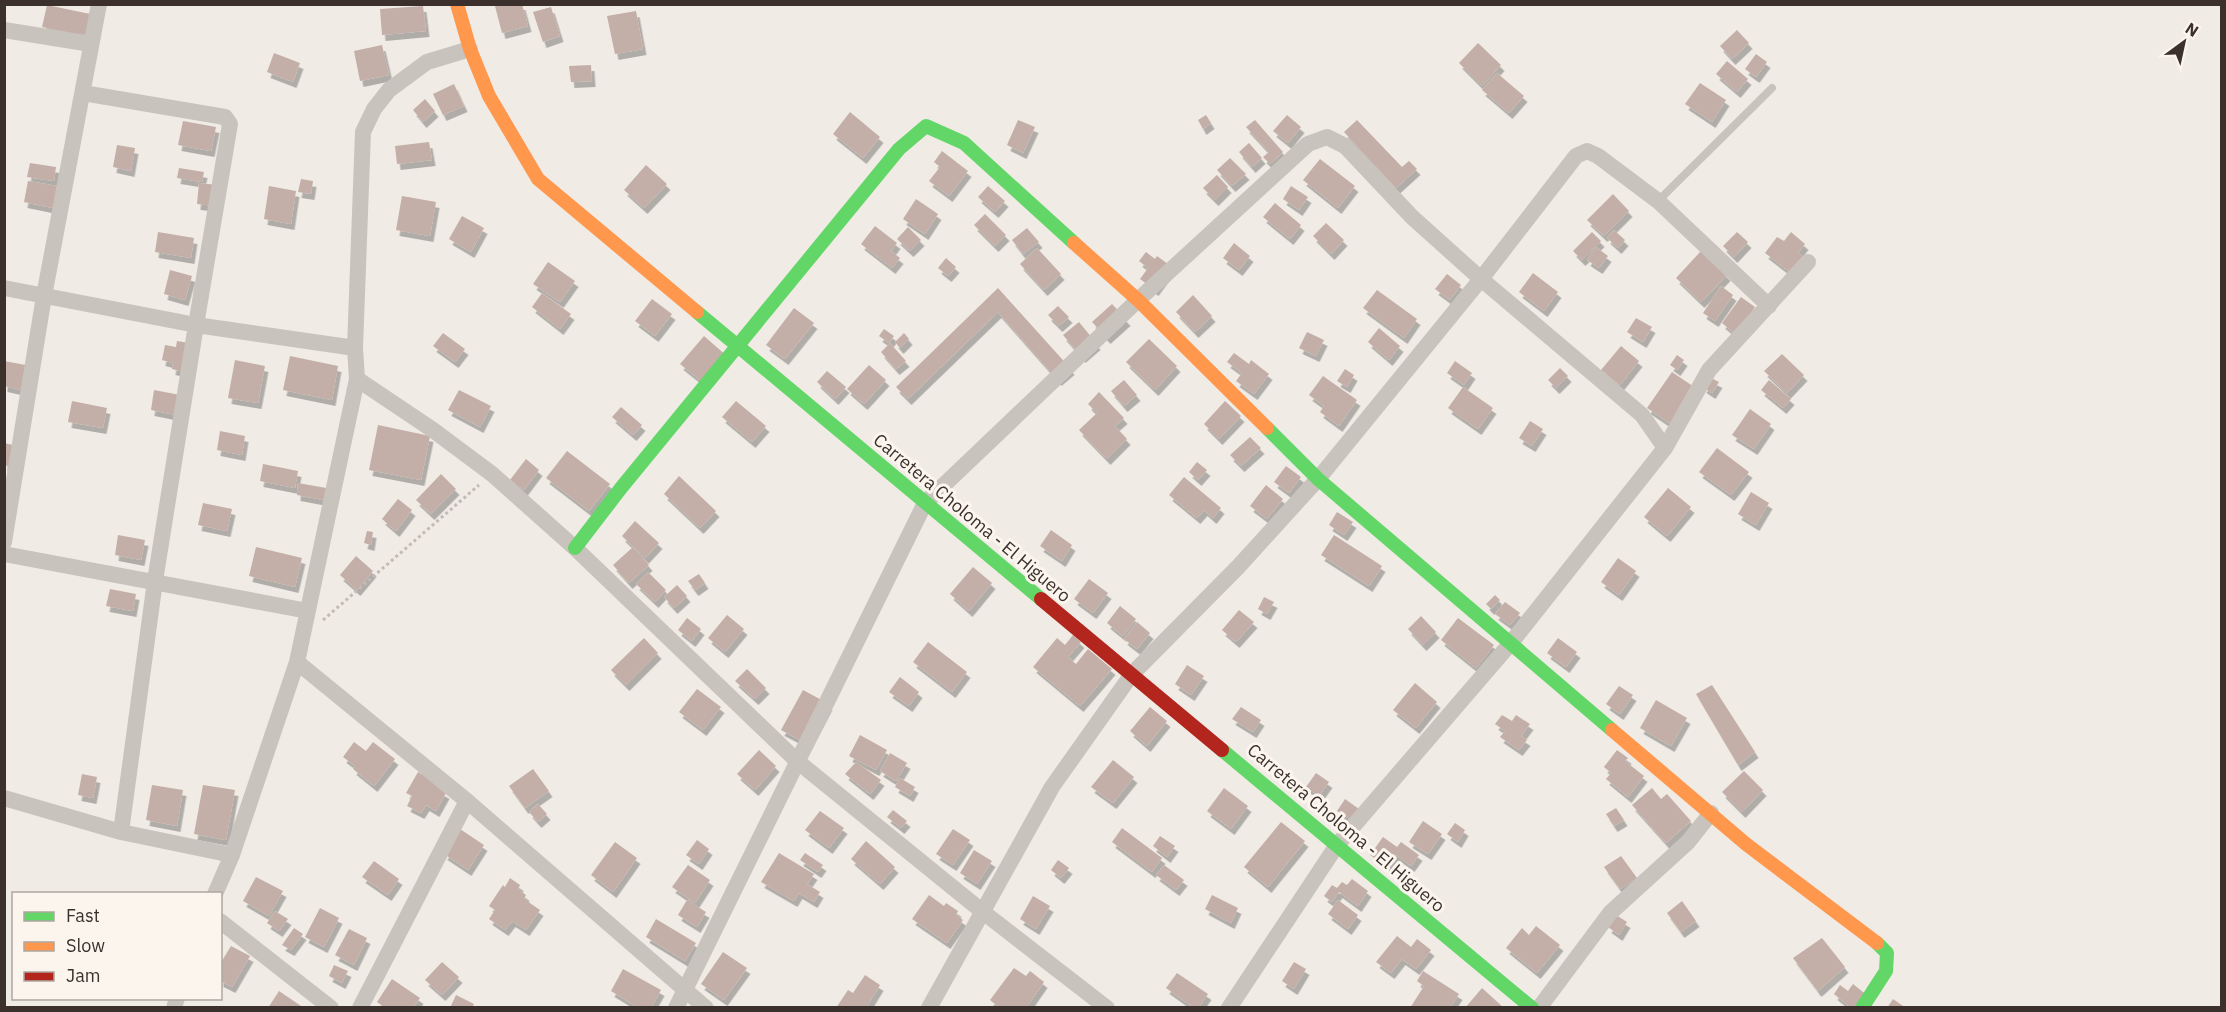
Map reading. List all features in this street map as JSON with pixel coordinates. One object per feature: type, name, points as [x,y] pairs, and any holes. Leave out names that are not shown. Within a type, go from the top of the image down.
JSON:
[{"type":"street","points":[[4,542],[44,296],[99,4]]},
{"type":"street","name":"Carretera Choloma - El Higuero","points":[[457,4],[470,49],[489,96],[538,179],[1532,1008]]},
{"type":"street","points":[[4,30],[91,44]]},
{"type":"street","points":[[216,892],[231,855],[297,663],[357,379],[355,348],[363,132],[374,109],[389,90],[427,62],[470,49]]},
{"type":"street","points":[[83,93],[225,117],[230,124],[155,581],[121,832]]},
{"type":"street","points":[[575,548],[621,488],[899,149],[926,126],[964,143],[1137,300],[1318,479],[1510,644],[1746,844],[1871,937],[1887,953],[1886,971],[1862,1008]]},
{"type":"street","points":[[676,1008],[796,761],[926,503],[1137,300],[1308,144],[1327,137],[1345,146],[1412,217],[1481,279],[1642,415],[1665,448]]},
{"type":"street","points":[[929,1008],[1052,787],[1132,674],[1238,567],[1318,479],[1481,279],[1576,156],[1587,151],[1598,156],[1658,201],[1769,306]]},
{"type":"street","points":[[1229,1008],[1337,845],[1510,644],[1665,448],[1709,370],[1808,262]]},
{"type":"street","points":[[4,288],[196,325],[355,348]]},
{"type":"street","points":[[357,379],[433,430],[492,474],[575,548],[796,761],[983,912],[1107,1008]]},
{"type":"street","points":[[4,554],[308,611]]},
{"type":"street","points":[[297,663],[467,801],[706,1008]]},
{"type":"street","points":[[4,798],[121,832],[231,855]]},
{"type":"street","points":[[360,1008],[467,801]]},
{"type":"street","points":[[1539,1008],[1610,913],[1688,842],[1711,813]]},
{"type":"street","points":[[222,923],[331,1008]]},
{"type":"lane","points":[[1658,201],[1772,88]]},
{"type":"path","points":[[302,638],[492,474]]},
{"type":"building","points":[[522,4],[528,26],[502,33],[495,6]]},
{"type":"building","points":[[47,5],[95,15],[90,37],[42,27]]},
{"type":"building","points":[[423,6],[426,31],[382,35],[380,9]]},
{"type":"building","points":[[551,7],[560,36],[543,42],[533,12]]},
{"type":"building","points":[[636,11],[643,49],[615,54],[607,16]]},
{"type":"building","points":[[1737,30],[1749,43],[1732,59],[1720,46]]},
{"type":"building","points":[[1478,43],[1501,65],[1482,86],[1459,63]]},
{"type":"building","points":[[382,45],[389,75],[360,81],[354,51]]},
{"type":"building","points":[[274,53],[300,63],[293,82],[267,72]]},
{"type":"building","points":[[1756,54],[1767,62],[1756,77],[1745,69]]},
{"type":"building","points":[[1727,61],[1748,79],[1737,92],[1716,74]]},
{"type":"building","points":[[591,65],[592,81],[571,82],[569,66]]},
{"type":"building","points":[[1497,73],[1524,96],[1509,113],[1482,90]]},
{"type":"building","points":[[1700,83],[1726,100],[1712,122],[1685,104]]},
{"type":"building","points":[[454,84],[464,106],[443,115],[433,94]]},
{"type":"building","points":[[425,99],[435,111],[423,122],[413,110]]},
{"type":"building","points":[[850,112],[880,137],[863,158],[833,134]]},
{"type":"building","points":[[1206,115],[1211,123],[1203,129],[1198,120]]},
{"type":"building","points":[[1287,115],[1301,127],[1288,143],[1273,131]]},
{"type":"building","points":[[1018,120],[1035,127],[1023,153],[1007,145]]},
{"type":"building","points":[[1255,120],[1283,152],[1270,164],[1263,157],[1269,152],[1246,127]]},
{"type":"building","points":[[1357,120],[1402,167],[1409,161],[1417,169],[1396,188],[1344,132]]},
{"type":"building","points":[[183,121],[216,127],[211,151],[178,145]]},
{"type":"building","points":[[429,142],[432,160],[397,164],[395,146]]},
{"type":"building","points":[[1249,143],[1262,158],[1252,167],[1239,152]]},
{"type":"building","points":[[117,145],[135,148],[131,171],[113,167]]},
{"type":"building","points":[[942,151],[968,171],[949,196],[929,181],[940,167],[934,162]]},
{"type":"building","points":[[1230,158],[1246,174],[1232,186],[1217,170]]},
{"type":"building","points":[[1320,159],[1355,186],[1338,208],[1303,180]]},
{"type":"building","points":[[30,163],[56,167],[54,181],[27,177]]},
{"type":"building","points":[[646,165],[667,184],[644,208],[624,190]]},
{"type":"building","points":[[179,168],[204,172],[202,182],[177,178]]},
{"type":"building","points":[[1217,175],[1228,187],[1215,200],[1203,188]]},
{"type":"building","points":[[301,179],[313,181],[311,194],[298,192]]},
{"type":"building","points":[[28,181],[57,186],[53,208],[24,202]]},
{"type":"building","points":[[199,183],[217,185],[215,206],[197,204]]},
{"type":"building","points":[[269,186],[296,191],[291,224],[264,219]]},
{"type":"building","points":[[988,186],[1005,201],[995,212],[978,197]]},
{"type":"building","points":[[1291,186],[1308,197],[1299,210],[1283,199]]},
{"type":"building","points":[[1613,194],[1629,211],[1604,236],[1587,220]]},
{"type":"building","points":[[402,196],[436,202],[430,236],[396,230]]},
{"type":"building","points":[[916,199],[938,214],[925,234],[903,219]]},
{"type":"building","points":[[1275,203],[1301,225],[1290,239],[1263,217]]},
{"type":"building","points":[[985,214],[1006,235],[995,246],[974,225]]},
{"type":"building","points":[[462,216],[484,228],[471,252],[449,239]]},
{"type":"building","points":[[1326,223],[1344,240],[1331,254],[1313,236]]},
{"type":"building","points":[[875,226],[897,243],[891,251],[900,258],[892,268],[861,244]]},
{"type":"building","points":[[908,227],[921,240],[910,251],[897,239]]},
{"type":"building","points":[[1027,228],[1039,242],[1023,254],[1012,240]]},
{"type":"building","points":[[1614,230],[1625,240],[1618,248],[1607,238]]},
{"type":"building","points":[[158,232],[194,238],[191,258],[155,252]]},
{"type":"building","points":[[1592,232],[1601,241],[1582,260],[1573,251]]},
{"type":"building","points":[[1737,232],[1748,242],[1734,257],[1723,246]]},
{"type":"building","points":[[1791,232],[1805,244],[1798,253],[1803,257],[1791,273],[1765,253],[1777,237],[1784,241]]},
{"type":"building","points":[[1234,243],[1250,256],[1239,270],[1223,258]]},
{"type":"building","points":[[1596,247],[1608,256],[1599,268],[1587,260]]},
{"type":"building","points":[[1037,248],[1061,274],[1044,290],[1020,264]]},
{"type":"building","points":[[1701,251],[1727,275],[1701,302],[1676,278]]},
{"type":"building","points":[[1146,252],[1155,259],[1157,256],[1172,267],[1155,290],[1140,279],[1148,268],[1139,261]]},
{"type":"building","points":[[946,258],[956,267],[948,276],[938,268]]},
{"type":"building","points":[[548,262],[575,281],[560,302],[533,284]]},
{"type":"building","points":[[170,270],[192,276],[185,300],[164,294]]},
{"type":"building","points":[[1533,273],[1558,292],[1544,311],[1519,292]]},
{"type":"building","points":[[1447,274],[1461,285],[1450,300],[1435,289]]},
{"type":"building","points":[[1721,286],[1733,295],[1715,321],[1703,313]]},
{"type":"building","points":[[998,288],[1071,369],[1058,380],[998,312],[908,399],[896,387]]},
{"type":"building","points":[[1377,290],[1417,319],[1404,338],[1363,308]]},
{"type":"building","points":[[542,293],[571,314],[560,329],[532,307]]},
{"type":"building","points":[[1193,295],[1212,316],[1195,332],[1176,312]]},
{"type":"building","points":[[1741,297],[1755,307],[1735,334],[1722,323]]},
{"type":"building","points":[[652,299],[672,314],[655,336],[635,321]]},
{"type":"building","points":[[1112,304],[1127,320],[1107,338],[1092,322]]},
{"type":"building","points":[[1058,306],[1069,317],[1059,326],[1048,315]]},
{"type":"building","points":[[794,308],[814,323],[785,359],[766,345]]},
{"type":"building","points":[[1636,318],[1652,327],[1643,342],[1627,332]]},
{"type":"building","points":[[1079,322],[1097,344],[1082,357],[1063,335]]},
{"type":"building","points":[[1379,328],[1400,346],[1389,360],[1368,342]]},
{"type":"building","points":[[884,329],[894,336],[889,343],[879,336]]},
{"type":"building","points":[[1307,332],[1324,340],[1316,356],[1299,348]]},
{"type":"building","points":[[443,333],[465,349],[455,362],[433,346]]},
{"type":"building","points":[[904,333],[909,339],[900,348],[895,342]]},
{"type":"building","points":[[704,336],[728,357],[705,384],[680,364]]},
{"type":"building","points":[[1149,339],[1177,366],[1155,390],[1126,362]]},
{"type":"building","points":[[177,341],[189,343],[184,372],[172,369],[173,363],[162,360],[165,345],[176,347]]},
{"type":"building","points":[[890,343],[906,361],[896,369],[881,352]]},
{"type":"building","points":[[1621,346],[1639,361],[1620,385],[1601,370]]},
{"type":"building","points":[[1234,353],[1249,364],[1251,360],[1269,374],[1254,394],[1236,381],[1242,373],[1227,362]]},
{"type":"building","points":[[1782,354],[1804,375],[1787,393],[1764,371]]},
{"type":"building","points":[[1677,355],[1684,360],[1677,370],[1670,365]]},
{"type":"building","points":[[290,356],[338,366],[332,400],[283,390]]},
{"type":"building","points":[[235,360],[265,366],[258,403],[228,398]]},
{"type":"building","points":[[4,361],[31,366],[26,391],[4,386]]},
{"type":"building","points":[[1455,361],[1472,373],[1464,385],[1447,373]]},
{"type":"building","points":[[869,365],[886,380],[864,404],[847,389]]},
{"type":"building","points":[[1560,368],[1568,376],[1556,388],[1548,380]]},
{"type":"building","points":[[1345,369],[1354,375],[1347,387],[1337,381]]},
{"type":"building","points":[[827,371],[846,387],[835,399],[817,382]]},
{"type":"building","points":[[1672,372],[1697,389],[1672,425],[1647,408]]},
{"type":"building","points":[[1323,376],[1357,400],[1339,426],[1320,412],[1324,406],[1309,395]]},
{"type":"building","points":[[1709,377],[1719,382],[1712,393],[1703,387]]},
{"type":"building","points":[[1124,380],[1137,395],[1124,406],[1111,391]]},
{"type":"building","points":[[1769,380],[1791,399],[1783,408],[1761,390]]},
{"type":"building","points":[[1463,387],[1493,408],[1478,429],[1448,408]]},
{"type":"building","points":[[154,390],[180,395],[176,415],[151,410]]},
{"type":"building","points":[[459,390],[491,406],[480,427],[448,410]]},
{"type":"building","points":[[1099,392],[1124,418],[1115,426],[1127,439],[1107,459],[1079,430],[1097,413],[1088,404]]},
{"type":"building","points":[[72,401],[107,408],[103,428],[68,422]]},
{"type":"building","points":[[736,401],[766,426],[752,442],[722,417]]},
{"type":"building","points":[[1225,401],[1241,416],[1219,439],[1204,424]]},
{"type":"building","points":[[621,407],[642,425],[633,435],[612,417]]},
{"type":"building","points":[[1750,409],[1771,424],[1754,449],[1732,435]]},
{"type":"building","points":[[1530,421],[1543,429],[1532,446],[1519,438]]},
{"type":"building","points":[[378,425],[430,436],[421,480],[369,470]]},
{"type":"building","points":[[220,431],[245,436],[242,455],[217,450]]},
{"type":"building","points":[[1250,437],[1261,448],[1241,466],[1230,455]]},
{"type":"building","points":[[4,443],[22,447],[18,468],[4,465]]},
{"type":"building","points":[[1717,448],[1749,472],[1731,495],[1699,472]]},
{"type":"building","points":[[567,451],[610,484],[589,511],[546,478]]},
{"type":"building","points":[[526,459],[539,470],[524,490],[510,480]]},
{"type":"building","points":[[1197,462],[1207,470],[1198,480],[1189,472]]},
{"type":"building","points":[[263,464],[298,471],[295,488],[260,481]]},
{"type":"building","points":[[1286,466],[1301,477],[1289,493],[1274,482]]},
{"type":"building","points":[[441,474],[456,489],[431,514],[416,500]]},
{"type":"building","points":[[679,476],[716,511],[700,528],[664,494]]},
{"type":"building","points":[[1184,477],[1221,508],[1213,518],[1204,510],[1197,518],[1169,495]]},
{"type":"building","points":[[298,483],[332,489],[329,501],[297,495]]},
{"type":"building","points":[[1266,485],[1283,499],[1267,519],[1250,506]]},
{"type":"building","points":[[1668,488],[1691,507],[1667,536],[1644,517]]},
{"type":"building","points":[[1751,492],[1769,503],[1756,525],[1738,514]]},
{"type":"building","points":[[398,499],[412,510],[396,531],[382,519]]},
{"type":"building","points":[[203,503],[232,509],[227,531],[198,525]]},
{"type":"building","points":[[1337,512],[1353,522],[1344,535],[1329,525]]},
{"type":"building","points":[[635,521],[659,543],[645,558],[622,536]]},
{"type":"building","points":[[1051,530],[1072,545],[1062,561],[1040,546]]},
{"type":"building","points":[[367,531],[373,532],[371,545],[364,543]]},
{"type":"building","points":[[118,535],[145,540],[141,560],[115,555]]},
{"type":"building","points":[[1334,535],[1382,566],[1369,586],[1321,555]]},
{"type":"building","points":[[256,547],[302,558],[295,587],[249,576]]},
{"type":"building","points":[[633,547],[649,565],[629,583],[613,565]]},
{"type":"building","points":[[356,556],[373,571],[357,590],[340,575]]},
{"type":"building","points":[[1618,558],[1636,571],[1619,595],[1601,582]]},
{"type":"building","points":[[973,567],[992,583],[969,611],[950,594]]},
{"type":"building","points":[[648,572],[666,590],[655,602],[636,584]]},
{"type":"building","points":[[699,574],[705,583],[695,590],[688,581]]},
{"type":"building","points":[[1089,579],[1108,593],[1093,613],[1074,599]]},
{"type":"building","points":[[677,585],[687,596],[674,608],[664,597]]},
{"type":"building","points":[[110,589],[136,594],[133,611],[106,606]]},
{"type":"building","points":[[1495,595],[1500,600],[1491,609],[1486,604]]},
{"type":"building","points":[[1264,597],[1274,602],[1267,614],[1258,609]]},
{"type":"building","points":[[1505,602],[1520,613],[1510,625],[1495,614]]},
{"type":"building","points":[[1120,606],[1136,619],[1123,636],[1107,623]]},
{"type":"building","points":[[1239,610],[1254,622],[1236,642],[1222,630]]},
{"type":"building","points":[[727,615],[744,629],[725,652],[708,638]]},
{"type":"building","points":[[1421,616],[1436,632],[1423,645],[1408,629]]},
{"type":"building","points":[[687,618],[701,629],[692,641],[678,630]]},
{"type":"building","points":[[1458,618],[1494,645],[1476,668],[1441,640]]},
{"type":"building","points":[[1137,622],[1150,633],[1137,649],[1124,639]]},
{"type":"building","points":[[1073,635],[1081,642],[1068,657],[1076,664],[1088,649],[1112,669],[1080,706],[1033,667],[1057,638],[1065,645]]},
{"type":"building","points":[[644,638],[658,653],[626,685],[611,670]]},
{"type":"building","points":[[1558,638],[1577,652],[1566,667],[1547,653]]},
{"type":"building","points":[[928,642],[967,672],[952,692],[913,662]]},
{"type":"building","points":[[1187,665],[1204,676],[1191,695],[1175,684]]},
{"type":"building","points":[[747,669],[766,688],[755,699],[735,681]]},
{"type":"building","points":[[900,677],[919,692],[909,706],[889,692]]},
{"type":"building","points":[[1415,683],[1437,702],[1416,728],[1393,710]]},
{"type":"building","points":[[1712,685],[1755,752],[1738,765],[1696,694]]},
{"type":"building","points":[[1619,686],[1633,695],[1620,714],[1606,704]]},
{"type":"building","points":[[697,689],[721,707],[703,730],[679,712]]},
{"type":"building","points":[[803,690],[829,704],[808,744],[781,730]]},
{"type":"building","points":[[1656,700],[1687,718],[1671,746],[1640,728]]},
{"type":"building","points":[[1150,707],[1167,721],[1147,746],[1130,731]]},
{"type":"building","points":[[1241,707],[1261,720],[1253,732],[1232,719]]},
{"type":"building","points":[[1502,715],[1512,721],[1516,715],[1530,724],[1521,736],[1527,740],[1519,750],[1500,737],[1505,731],[1495,724]]},
{"type":"building","points":[[860,735],[887,750],[876,770],[849,756]]},
{"type":"building","points":[[354,742],[366,751],[373,742],[395,759],[374,786],[353,769],[355,766],[343,757]]},
{"type":"building","points":[[759,750],[776,766],[755,790],[737,774]]},
{"type":"building","points":[[1617,750],[1628,758],[1625,761],[1644,776],[1628,797],[1606,779],[1611,773],[1604,767]]},
{"type":"building","points":[[890,753],[907,763],[896,781],[880,771]]},
{"type":"building","points":[[1113,760],[1134,777],[1113,803],[1091,787]]},
{"type":"building","points":[[856,762],[881,780],[870,794],[845,774]]},
{"type":"building","points":[[533,769],[549,791],[525,808],[509,786]]},
{"type":"building","points":[[1744,771],[1763,790],[1742,812],[1722,792]]},
{"type":"building","points":[[418,772],[441,785],[439,789],[446,793],[436,811],[426,805],[421,813],[407,806],[412,796],[406,793]]},
{"type":"building","points":[[1316,773],[1329,782],[1319,796],[1306,787]]},
{"type":"building","points":[[82,774],[97,777],[93,798],[78,795]]},
{"type":"building","points":[[900,778],[915,787],[910,796],[895,787]]},
{"type":"building","points":[[152,785],[183,790],[177,826],[146,820]]},
{"type":"building","points":[[203,785],[235,790],[226,840],[194,834]]},
{"type":"building","points":[[1224,788],[1248,806],[1231,829],[1207,811]]},
{"type":"building","points":[[1652,788],[1661,799],[1667,794],[1691,821],[1666,843],[1632,805]]},
{"type":"building","points":[[1345,799],[1359,809],[1351,820],[1337,811]]},
{"type":"building","points":[[538,804],[547,814],[538,822],[529,812]]},
{"type":"building","points":[[1616,808],[1624,820],[1614,826],[1606,814]]},
{"type":"building","points":[[893,810],[907,821],[901,828],[887,817]]},
{"type":"building","points":[[820,811],[844,828],[829,848],[805,830]]},
{"type":"building","points":[[1423,821],[1442,834],[1428,854],[1409,842]]},
{"type":"building","points":[[1281,822],[1305,841],[1268,887],[1244,867]]},
{"type":"building","points":[[1455,823],[1465,830],[1458,842],[1447,834]]},
{"type":"building","points":[[1122,828],[1162,858],[1152,872],[1112,842]]},
{"type":"building","points":[[460,829],[484,845],[468,870],[444,854]]},
{"type":"building","points":[[953,829],[970,840],[953,865],[936,854]]},
{"type":"building","points":[[1160,836],[1175,846],[1167,857],[1153,846]]},
{"type":"building","points":[[1383,837],[1397,847],[1401,842],[1419,855],[1411,866],[1396,855],[1388,867],[1370,855]]},
{"type":"building","points":[[697,840],[709,849],[699,864],[686,855]]},
{"type":"building","points":[[866,841],[895,867],[880,884],[851,859]]},
{"type":"building","points":[[615,842],[637,858],[613,892],[591,875]]},
{"type":"building","points":[[974,850],[992,861],[977,884],[960,873]]},
{"type":"building","points":[[779,853],[814,874],[807,884],[820,892],[814,902],[799,893],[794,901],[761,882]]},
{"type":"building","points":[[805,853],[823,865],[818,872],[800,860]]},
{"type":"building","points":[[1621,856],[1637,878],[1620,889],[1604,867]]},
{"type":"building","points":[[1058,860],[1069,868],[1061,878],[1051,870]]},
{"type":"building","points":[[374,861],[399,879],[388,895],[362,877]]},
{"type":"building","points":[[688,865],[710,880],[695,903],[672,887]]},
{"type":"building","points":[[1164,865],[1184,880],[1176,890],[1156,875]]},
{"type":"building","points":[[256,877],[283,891],[269,916],[243,901]]},
{"type":"building","points":[[510,878],[520,885],[518,889],[526,895],[524,899],[540,910],[526,930],[512,921],[505,930],[489,919],[495,910],[489,906]]},
{"type":"building","points":[[1352,879],[1368,891],[1358,906],[1339,892],[1332,902],[1324,896],[1332,885],[1337,888],[1342,882],[1347,885]]},
{"type":"building","points":[[929,895],[944,906],[946,903],[958,911],[956,915],[963,920],[947,943],[912,919]]},
{"type":"building","points":[[1212,895],[1238,908],[1231,923],[1205,909]]},
{"type":"building","points":[[1033,896],[1050,906],[1036,929],[1020,919]]},
{"type":"building","points":[[687,900],[706,912],[697,927],[678,915]]},
{"type":"building","points":[[1338,900],[1358,915],[1348,929],[1328,914]]},
{"type":"building","points":[[1682,901],[1696,921],[1681,932],[1667,913]]},
{"type":"building","points":[[320,908],[339,918],[324,947],[305,937]]},
{"type":"building","points":[[275,911],[288,919],[279,931],[267,923]]},
{"type":"building","points":[[1616,915],[1627,922],[1619,935],[1608,927]]},
{"type":"building","points":[[656,919],[696,943],[685,961],[646,937]]},
{"type":"building","points":[[1536,926],[1560,945],[1537,973],[1506,948],[1522,928],[1529,935]]},
{"type":"building","points":[[294,928],[303,934],[291,950],[282,945]]},
{"type":"building","points":[[349,929],[367,938],[354,965],[335,955]]},
{"type":"building","points":[[1397,936],[1411,947],[1417,939],[1431,950],[1416,969],[1402,959],[1391,973],[1376,962]]},
{"type":"building","points":[[1822,938],[1845,967],[1818,991],[1793,958]]},
{"type":"building","points":[[231,946],[250,956],[232,987],[222,982],[222,961]]},
{"type":"building","points":[[723,952],[747,968],[724,1000],[701,984]]},
{"type":"building","points":[[442,962],[459,977],[442,995],[425,980]]},
{"type":"building","points":[[1294,962],[1306,969],[1294,989],[1282,981]]},
{"type":"building","points":[[334,965],[348,971],[342,983],[329,976]]},
{"type":"building","points":[[1014,968],[1026,976],[1030,971],[1044,982],[1026,1008],[1000,1008],[990,1000]]},
{"type":"building","points":[[623,969],[661,990],[651,1008],[639,1008],[611,991]]},
{"type":"building","points":[[1423,971],[1459,994],[1450,1008],[1410,1008],[1424,986],[1417,981]]},
{"type":"building","points":[[1177,973],[1208,994],[1198,1008],[1194,1008],[1166,988]]},
{"type":"building","points":[[865,975],[880,985],[866,1008],[836,1008],[848,990],[853,993]]},
{"type":"building","points":[[392,979],[420,998],[413,1008],[385,1008],[377,1002]]},
{"type":"building","points":[[1853,984],[1868,996],[1851,1008],[1834,994],[1840,985],[1848,991]]},
{"type":"building","points":[[1482,988],[1504,1008],[1465,1008]]},
{"type":"building","points":[[279,991],[304,1008],[268,1008]]},
{"type":"building","points":[[456,995],[474,1004],[472,1008],[450,1008]]},
{"type":"building","points":[[1893,999],[1906,1008],[1887,1008]]},
{"type":"traffic: fast","points":[[575,548],[621,488],[899,149],[926,126],[964,143],[1074,243]]},
{"type":"traffic: fast","points":[[697,312],[1041,599]]},
{"type":"traffic: fast","points":[[1267,428],[1318,479],[1612,730]]},
{"type":"traffic: fast","points":[[1222,750],[1532,1008]]},
{"type":"traffic: fast","points":[[1862,1008],[1886,971],[1887,953],[1877,943]]},
{"type":"traffic: slow","points":[[457,4],[470,49],[489,96],[538,179],[697,312]]},
{"type":"traffic: slow","points":[[1074,243],[1138,300],[1267,428]]},
{"type":"traffic: slow","points":[[1612,730],[1746,844],[1877,943]]},
{"type":"traffic: jam","points":[[1041,599],[1222,750]]}]
